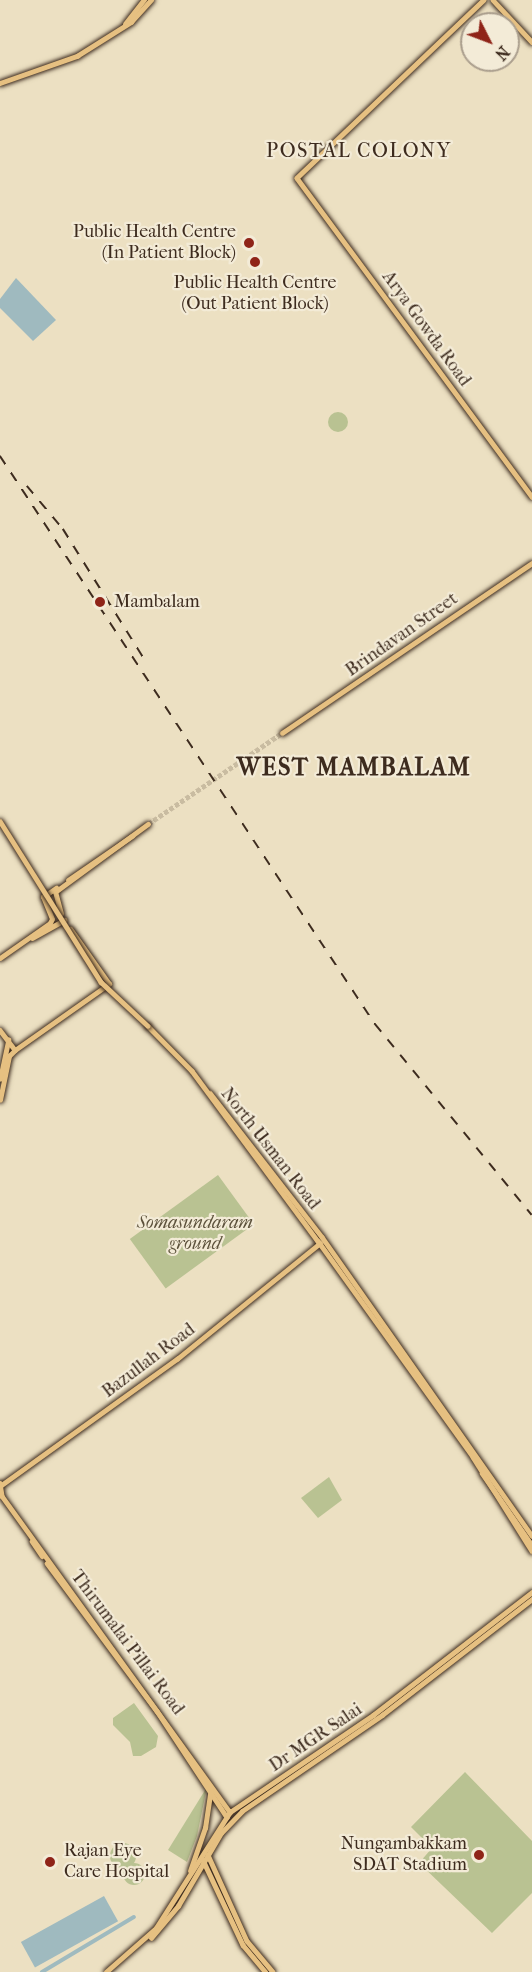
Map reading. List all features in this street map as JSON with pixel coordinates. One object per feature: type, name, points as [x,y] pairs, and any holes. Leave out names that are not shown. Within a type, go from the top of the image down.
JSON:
[{"type":"main road","points":[[0,83],[65,63],[125,24],[147,0]]},
{"type":"main road","name":"Arya Gowda Road","points":[[484,0],[371,105],[297,178],[532,497]]},
{"type":"main road","points":[[493,0],[532,42]]},
{"type":"main road","name":"Brindavan Street","points":[[282,733],[532,563]]},
{"type":"main road","name":"North Usman Road","points":[[0,821],[101,982],[148,1026],[207,1092],[321,1240],[532,1536]]},
{"type":"main road","points":[[0,958],[52,919],[43,897],[148,825]]},
{"type":"main road","points":[[0,1100],[9,1056],[110,984],[64,920],[55,902],[55,892],[132,836]]},
{"type":"main road","points":[[29,938],[64,920]]},
{"type":"main road","points":[[0,1030],[15,1050]]},
{"type":"main road","points":[[0,1079],[8,1040]]},
{"type":"main road","name":"Bazullah Road","points":[[1,1485],[177,1359],[321,1240]]},
{"type":"main road","points":[[486,1472],[532,1545]]},
{"type":"main road","name":"North Usman Road","points":[[486,1472],[532,1551]]},
{"type":"main road","name":"Thirumalai Pillai Road","points":[[1,1485],[2,1496],[230,1812],[231,1821]]},
{"type":"main road","points":[[0,1496],[211,1788],[231,1821]]},
{"type":"main road","name":"Dr MGR Salai","points":[[107,1972],[149,1938],[178,1906],[193,1874],[230,1812],[373,1715],[532,1592]]},
{"type":"main road","name":"Dr MGR Salai","points":[[193,1874],[207,1851],[231,1821],[373,1721],[532,1599]]},
{"type":"main road","points":[[211,1788],[205,1828],[193,1874],[212,1875]]},
{"type":"main road","points":[[205,1828],[207,1851],[247,1941],[273,1972]]},
{"type":"main road","points":[[203,1861],[212,1875],[243,1945],[266,1972]]},
{"type":"green space","points":[[334,412],[342,412],[348,418],[348,426],[342,432],[334,432],[328,426],[328,418]]},
{"type":"green space","name":"Somasundaram ground","points":[[218,1175],[254,1224],[166,1288],[130,1239]]},
{"type":"green space","points":[[329,1477],[342,1500],[318,1518],[301,1498]]},
{"type":"green space","points":[[134,1703],[158,1736],[156,1747],[141,1756],[133,1756],[130,1742],[113,1725],[113,1718]]},
{"type":"green space","name":"Nungambakkam SDAT Stadium","points":[[465,1772],[532,1841],[532,1893],[492,1933],[419,1863],[432,1848],[411,1827]]},
{"type":"green space","points":[[207,1787],[197,1836],[187,1862],[168,1850]]},
{"type":"green space","points":[[123,1843],[132,1847],[136,1856],[132,1865],[123,1869],[114,1865],[110,1856],[114,1847]]},
{"type":"green space","points":[[134,1863],[142,1866],[145,1874],[142,1882],[134,1885],[126,1882],[123,1874],[126,1866]]},
{"type":"water","points":[[16,278],[56,320],[33,341],[0,308],[0,299]]},
{"type":"water","points":[[104,1896],[118,1921],[35,1967],[21,1942]]},
{"type":"waterway","points":[[42,1972],[134,1917]]},
{"type":"tunnel","points":[[148,824],[282,733]]},
{"type":"railway","points":[[0,456],[375,1024],[532,1215]]},
{"type":"railway","points":[[27,486],[63,529],[146,662]]},
{"type":"place","name":"Public Health Centre (In Patient Block)","points":[[249,243]]},
{"type":"place","name":"Public Health Centre (Out Patient Block)","points":[[255,262]]},
{"type":"place","name":"Mambalam","points":[[100,602]]},
{"type":"place","name":"Nungambakkam SDAT Stadium","points":[[479,1855]]},
{"type":"place","name":"Rajan Eye Care Hospital","points":[[50,1862]]},
{"type":"district","name":"POSTAL COLONY","points":[[359,150]]},
{"type":"district","name":"WEST MAMBALAM","points":[[354,768]]}]
